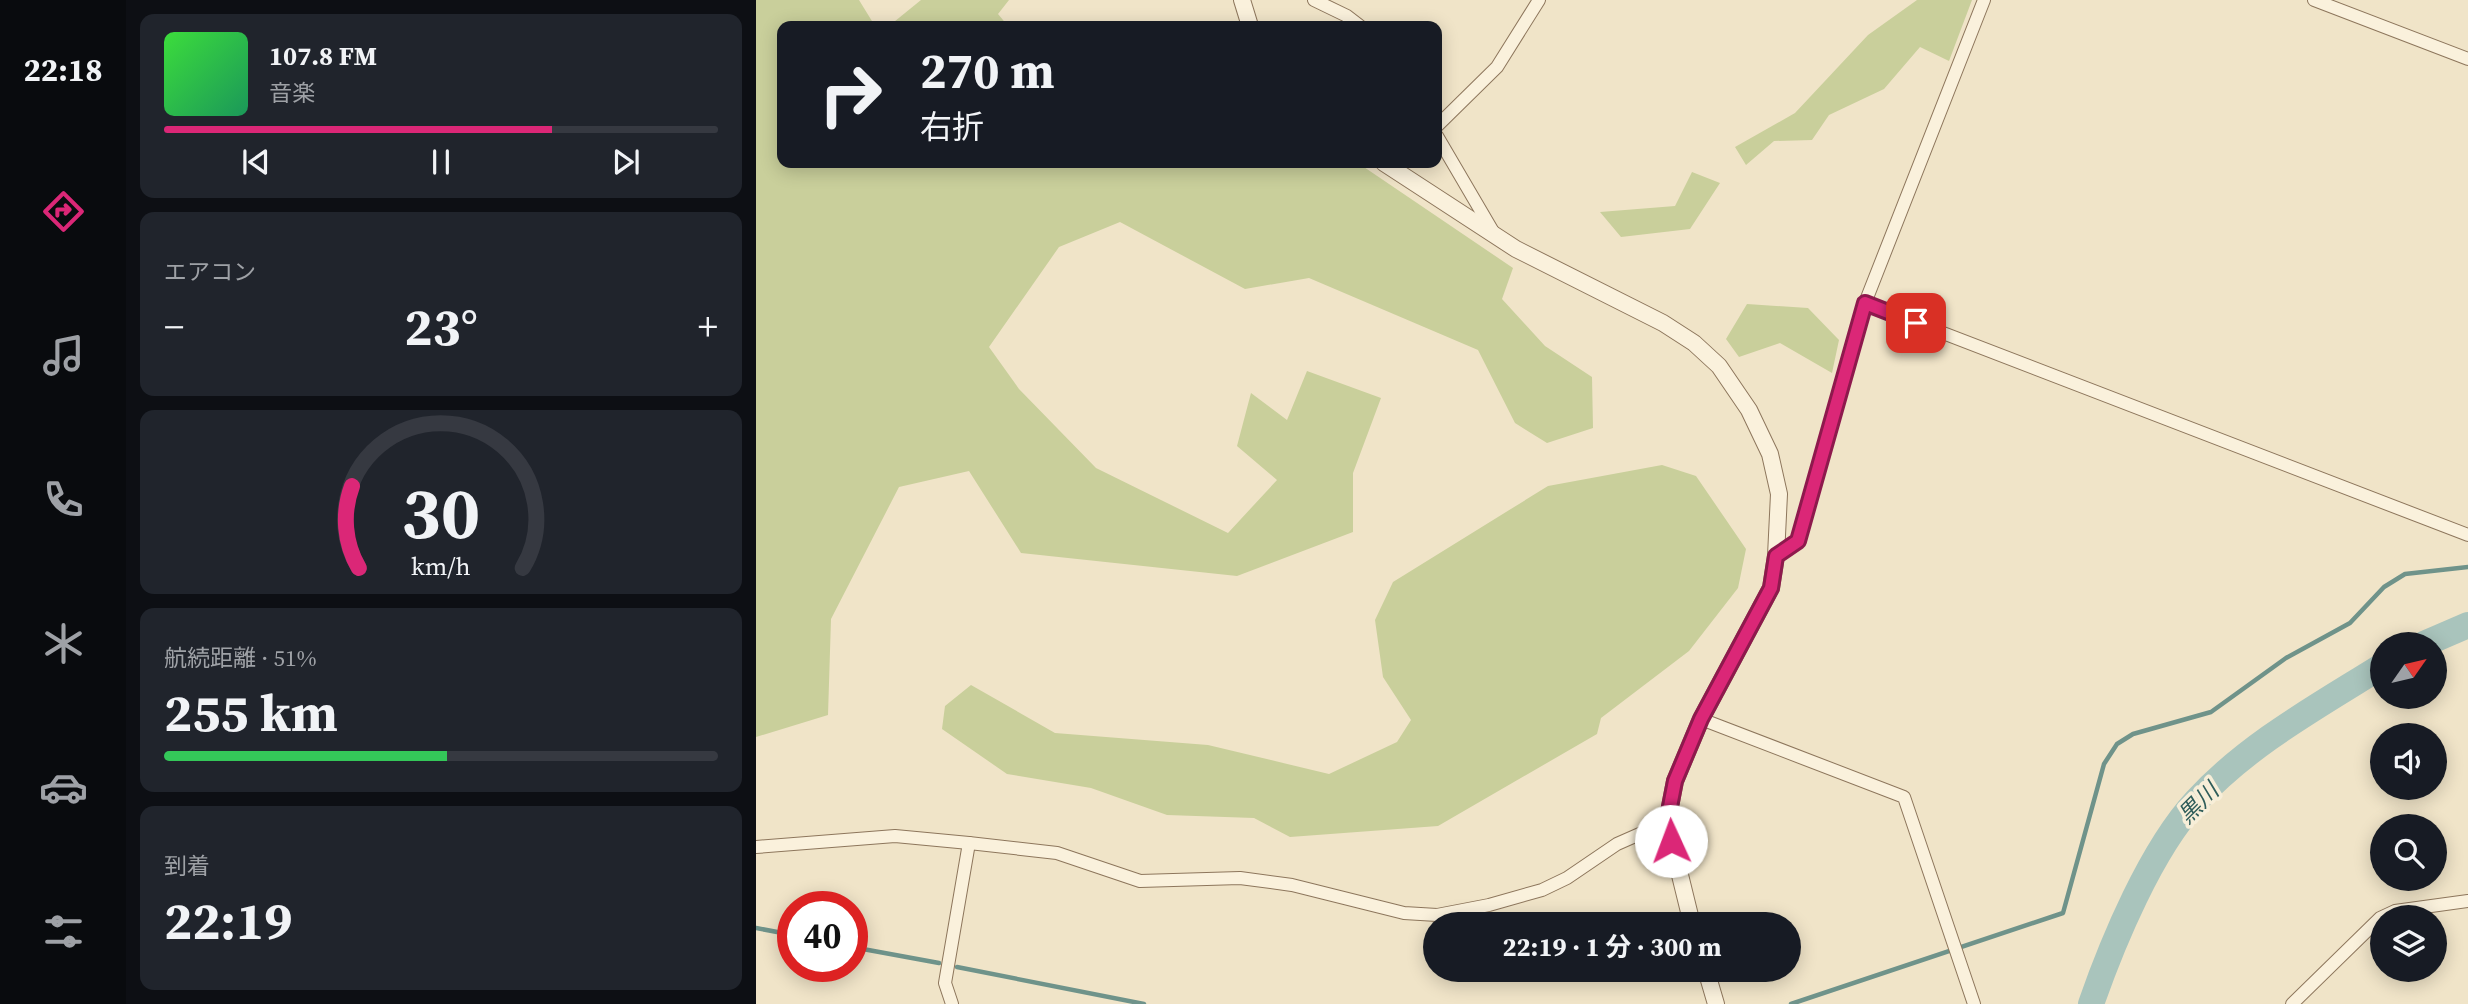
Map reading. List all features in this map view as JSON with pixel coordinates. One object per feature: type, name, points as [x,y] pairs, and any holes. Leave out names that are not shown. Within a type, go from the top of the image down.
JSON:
[{"type":"street","points":[[1242,0],[1248,21]]},
{"type":"street","points":[[1314,0],[1354,21]]},
{"type":"street","points":[[1442,121],[1497,67],[1539,0]]},
{"type":"street","points":[[1776,556],[1798,541],[1865,303],[1984,0]]},
{"type":"street","points":[[2314,0],[2468,59]]},
{"type":"street","points":[[1442,145],[1495,235]]},
{"type":"street","points":[[1392,168],[1495,235],[1663,323],[1694,343],[1719,366],[1749,410],[1770,454],[1779,494],[1776,556],[1771,588],[1701,719],[1675,781],[1667,822],[1689,912]]},
{"type":"street","points":[[1865,303],[2468,535]]},
{"type":"street","points":[[1701,719],[1904,797],[1973,1004]]},
{"type":"street","points":[[756,847],[895,836],[969,843],[1057,853],[1140,881],[1240,878],[1292,885],[1404,913],[1437,915],[1489,905],[1542,890],[1567,878],[1617,844],[1667,822]]},
{"type":"street","points":[[952,1004],[945,983],[969,843]]},
{"type":"street","points":[[2292,1004],[2380,918],[2395,911],[2468,901]]},
{"type":"street","points":[[1710,982],[1716,1004]]},
{"type":"green space","points":[[756,0],[859,0],[872,21],[777,21],[777,168],[1365,168],[1513,268],[1502,299],[1545,346],[1592,377],[1593,428],[1547,443],[1515,423],[1478,350],[1309,278],[1245,289],[1120,222],[1059,247],[989,347],[1019,389],[1096,468],[1228,533],[1277,480],[1237,446],[1251,393],[1287,420],[1307,371],[1381,398],[1353,473],[1353,532],[1237,576],[1021,553],[969,471],[899,487],[831,619],[828,715],[756,737]]},
{"type":"green space","points":[[921,0],[1009,0],[998,14],[1004,21],[895,21]]},
{"type":"green space","points":[[1917,0],[1972,0],[1949,61],[1920,47],[1884,89],[1829,115],[1812,140],[1774,141],[1746,165],[1735,147],[1795,113],[1868,35]]},
{"type":"green space","points":[[1692,172],[1720,183],[1690,229],[1621,237],[1600,212],[1675,206]]},
{"type":"green space","points":[[1747,304],[1808,308],[1839,340],[1832,373],[1780,343],[1739,357],[1726,339]]},
{"type":"green space","points":[[1662,465],[1696,476],[1746,549],[1738,588],[1689,651],[1601,718],[1597,734],[1438,826],[1290,837],[1254,818],[1167,815],[1091,788],[1007,774],[942,729],[945,706],[971,685],[1055,733],[1208,745],[1329,774],[1397,742],[1411,720],[1383,677],[1375,620],[1393,582],[1548,486]]},
{"type":"waterway","points":[[1791,1004],[2063,913],[2104,764],[2117,744],[2133,734],[2211,712],[2286,658],[2350,623],[2384,587],[2405,574],[2468,567]]},
{"type":"waterway","name":"黒川","points":[[2447,634],[2468,625]]},
{"type":"waterway","name":"黒川","points":[[2091,1004],[2135,897],[2179,821],[2216,781],[2260,744],[2370,673]]},
{"type":"waterway","points":[[756,928],[777,932]]},
{"type":"waterway","points":[[868,950],[939,963]]},
{"type":"waterway","points":[[957,967],[1144,1004]]},
{"type":"route","points":[[1671,841],[1667,822],[1675,781],[1701,719],[1771,588],[1776,556],[1798,541],[1865,303],[1916,323]]}]
